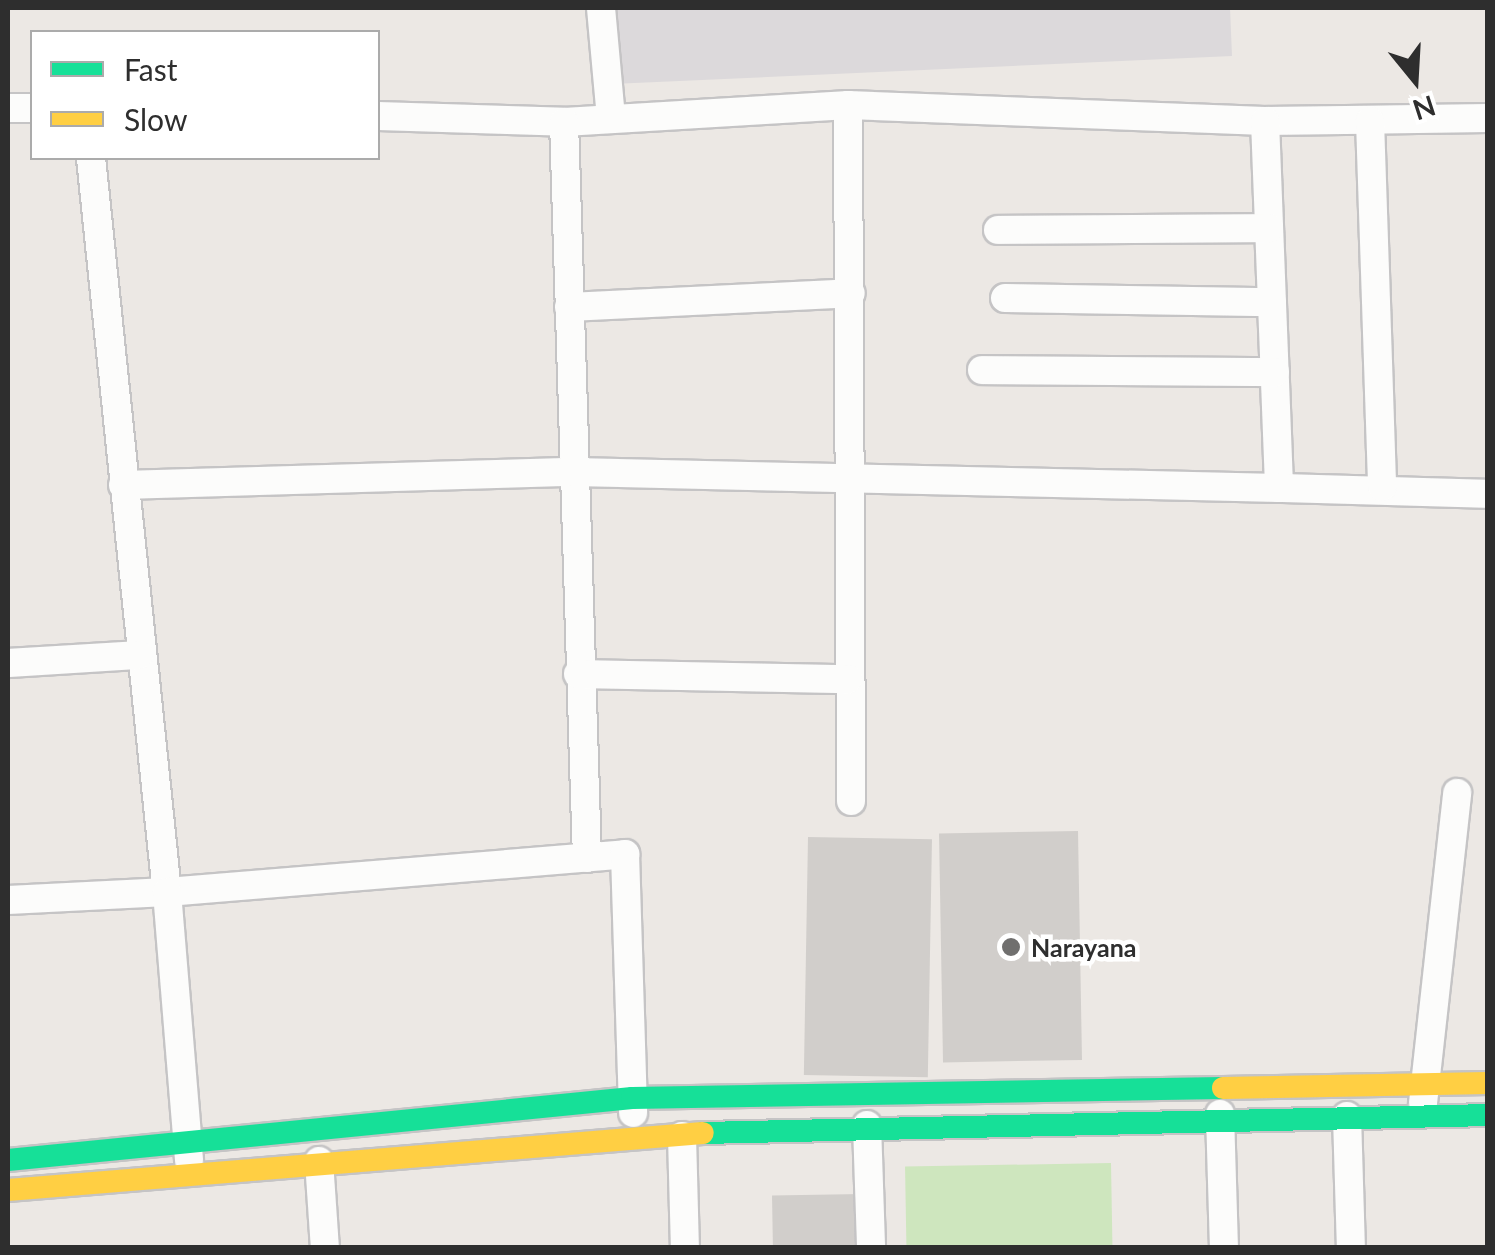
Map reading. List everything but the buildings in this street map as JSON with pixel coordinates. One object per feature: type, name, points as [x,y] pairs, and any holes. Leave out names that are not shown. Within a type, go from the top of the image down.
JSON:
[{"type":"street","points":[[601,8],[611,118]]},
{"type":"street","points":[[848,105],[854,475],[848,680],[850,800]]},
{"type":"street","points":[[380,116],[564,122],[848,105],[1265,121],[1488,118]]},
{"type":"street","points":[[1265,121],[1280,488]]},
{"type":"street","points":[[564,122],[578,674],[587,858]]},
{"type":"street","points":[[1370,122],[1382,487]]},
{"type":"street","points":[[91,160],[138,654],[167,892],[190,1169]]},
{"type":"street","points":[[998,230],[1269,228]]},
{"type":"street","points":[[569,307],[851,292]]},
{"type":"street","points":[[1005,298],[1272,302]]},
{"type":"street","points":[[982,370],[1275,372]]},
{"type":"street","points":[[123,485],[573,472],[1382,487],[1488,494]]},
{"type":"street","points":[[8,663],[138,654]]},
{"type":"street","points":[[578,674],[848,680]]},
{"type":"street","points":[[1422,1114],[1457,792]]},
{"type":"street","points":[[8,900],[167,892],[625,854],[633,1138]]},
{"type":"street","points":[[8,1160],[632,1098],[1425,1080],[1488,1083]]},
{"type":"street","points":[[8,1190],[190,1169],[867,1125],[1220,1114],[1488,1116]]},
{"type":"street","points":[[1220,1114],[1224,1248]]},
{"type":"street","points":[[1346,1116],[1351,1248]]},
{"type":"street","points":[[867,1125],[871,1248]]},
{"type":"street","points":[[682,1136],[685,1248]]},
{"type":"street","points":[[319,1161],[325,1248]]},
{"type":"shaded area","points":[[609,8],[1230,8],[1232,56],[612,84]]},
{"type":"green space","points":[[1111,1163],[1112,1247],[906,1248],[905,1167]]},
{"type":"traffic: fast","points":[[8,1160],[632,1098],[1223,1088]]},
{"type":"traffic: fast","points":[[703,1133],[1488,1115]]},
{"type":"traffic: slow","points":[[1223,1088],[1488,1083]]},
{"type":"traffic: slow","points":[[8,1190],[703,1133]]},
{"type":"place","name":"Narayana","points":[[1011,947]]}]
